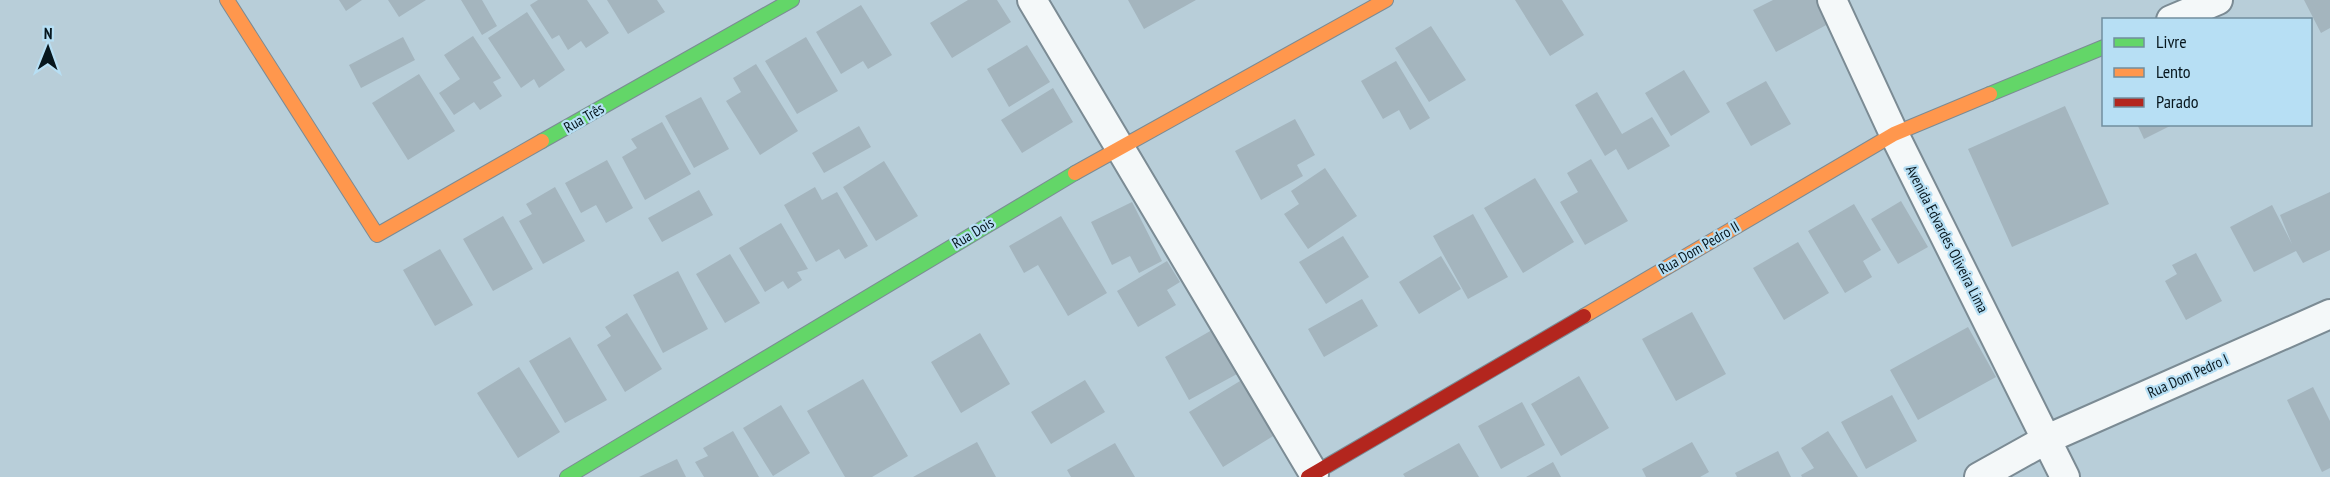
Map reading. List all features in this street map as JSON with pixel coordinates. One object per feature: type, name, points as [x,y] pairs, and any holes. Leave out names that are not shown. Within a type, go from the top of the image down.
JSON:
[{"type":"street","name":"Rua Três","points":[[227,0],[377,235],[792,0]]},
{"type":"street","points":[[1032,0],[1312,476]]},
{"type":"street","name":"Rua Dois","points":[[567,477],[1118,147],[1386,0]]},
{"type":"street","name":"Avenida Edvardes Oliveira Lima","points":[[1832,0],[1894,134],[2065,477]]},
{"type":"street","points":[[2176,18],[2218,0]]},
{"type":"street","name":"Rua Dom Pedro II","points":[[1312,476],[1894,134],[2102,47]]},
{"type":"street","name":"Rua Dom Pedro I","points":[[2047,439],[2330,314]]},
{"type":"street","points":[[1979,477],[2047,439]]},
{"type":"building","points":[[339,0],[362,0],[346,11]]},
{"type":"building","points":[[388,0],[426,0],[399,17]]},
{"type":"building","points":[[461,0],[482,0],[497,26],[482,35]]},
{"type":"building","points":[[538,0],[587,0],[609,33],[586,48],[581,41],[568,50],[559,35],[552,39],[530,5]]},
{"type":"building","points":[[607,0],[657,0],[665,12],[628,34]]},
{"type":"building","points":[[968,0],[997,0],[1011,22],[952,58],[930,23]]},
{"type":"building","points":[[1128,0],[1196,0],[1144,29]]},
{"type":"building","points":[[1515,0],[1562,0],[1584,35],[1550,56]]},
{"type":"building","points":[[1773,0],[1818,0],[1830,23],[1776,52],[1753,10]]},
{"type":"building","points":[[2304,0],[2330,0],[2330,28],[2321,33]]},
{"type":"building","points":[[861,5],[892,55],[868,69],[863,61],[841,74],[816,32]]},
{"type":"building","points":[[527,12],[565,70],[539,88],[534,79],[521,88],[488,38]]},
{"type":"building","points":[[1431,26],[1466,80],[1429,102],[1395,48]]},
{"type":"building","points":[[473,36],[501,78],[493,82],[502,96],[480,110],[474,102],[454,115],[439,93],[460,79],[444,55]]},
{"type":"building","points":[[403,37],[415,60],[361,88],[349,65]]},
{"type":"building","points":[[806,37],[838,91],[797,114],[765,61]]},
{"type":"building","points":[[1027,45],[1050,82],[1009,107],[987,69]]},
{"type":"building","points":[[1396,61],[1430,118],[1410,130],[1399,110],[1383,119],[1361,81]]},
{"type":"building","points":[[756,64],[798,131],[760,155],[726,101],[741,92],[733,78]]},
{"type":"building","points":[[1684,70],[1710,112],[1671,136],[1645,93]]},
{"type":"building","points":[[419,74],[455,131],[408,160],[372,103]]},
{"type":"building","points":[[1766,81],[1791,124],[1751,146],[1726,103]]},
{"type":"building","points":[[1053,88],[1073,122],[1022,153],[1001,120]]},
{"type":"building","points":[[1597,92],[1622,134],[1652,117],[1670,146],[1628,170],[1616,149],[1605,156],[1575,105]]},
{"type":"building","points":[[701,97],[729,149],[694,168],[665,116]]},
{"type":"building","points":[[2065,106],[2109,204],[2012,247],[1968,149]]},
{"type":"building","points":[[1295,119],[1315,155],[1297,165],[1303,176],[1261,200],[1235,151]]},
{"type":"building","points":[[662,122],[691,174],[645,200],[622,157],[637,148],[631,139]]},
{"type":"building","points":[[859,126],[871,147],[824,173],[812,153]]},
{"type":"building","points":[[2138,126],[2170,126],[2144,139]]},
{"type":"building","points":[[1591,159],[1628,221],[1585,245],[1560,202],[1578,192],[1567,173]]},
{"type":"building","points":[[607,160],[633,208],[606,223],[596,205],[581,213],[565,183]]},
{"type":"building","points":[[884,161],[918,216],[876,241],[843,187]]},
{"type":"building","points":[[1325,168],[1357,216],[1308,249],[1284,214],[1299,204],[1291,191]]},
{"type":"building","points":[[1535,178],[1574,242],[1523,273],[1484,208]]},
{"type":"building","points":[[555,187],[585,241],[543,264],[519,221],[532,214],[526,204]]},
{"type":"building","points":[[815,187],[822,200],[837,192],[868,246],[845,259],[839,249],[816,262],[784,205]]},
{"type":"building","points":[[699,190],[713,215],[662,242],[648,218]]},
{"type":"building","points":[[2330,192],[2330,250],[2303,263],[2296,251],[2254,272],[2230,227],[2272,205],[2292,244],[2280,215]]},
{"type":"building","points":[[1901,201],[1928,247],[1898,264],[1871,219]]},
{"type":"building","points":[[1132,202],[1162,261],[1139,273],[1130,256],[1112,265],[1091,222]]},
{"type":"building","points":[[1854,204],[1881,250],[1863,261],[1872,277],[1845,293],[1808,231]]},
{"type":"building","points":[[1473,214],[1508,277],[1468,299],[1433,236]]},
{"type":"building","points":[[503,216],[533,269],[493,291],[463,239]]},
{"type":"building","points":[[1061,216],[1107,293],[1068,316],[1038,265],[1024,273],[1009,246]]},
{"type":"building","points":[[781,223],[808,269],[797,272],[802,280],[788,289],[783,281],[765,292],[739,248]]},
{"type":"building","points":[[1343,236],[1369,277],[1326,304],[1299,262]]},
{"type":"building","points":[[1798,242],[1829,293],[1784,320],[1753,268]]},
{"type":"building","points":[[440,249],[473,305],[435,326],[403,270]]},
{"type":"building","points":[[2196,253],[2222,301],[2186,320],[2165,281],[2177,274],[2172,265]]},
{"type":"building","points":[[730,254],[760,303],[725,323],[696,274]]},
{"type":"building","points":[[1441,256],[1461,289],[1419,314],[1399,282]]},
{"type":"building","points":[[1167,261],[1180,282],[1167,290],[1176,305],[1138,327],[1117,291]]},
{"type":"building","points":[[678,271],[708,329],[663,353],[633,295]]},
{"type":"building","points":[[1362,299],[1378,326],[1324,357],[1308,329]]},
{"type":"building","points":[[1692,312],[1726,374],[1676,401],[1642,339]]},
{"type":"building","points":[[627,313],[662,369],[625,392],[597,345],[611,336],[605,327]]},
{"type":"building","points":[[1968,327],[1996,377],[1918,420],[1890,370]]},
{"type":"building","points":[[1212,330],[1237,374],[1189,400],[1165,357]]},
{"type":"building","points":[[980,333],[1010,384],[961,413],[931,362]]},
{"type":"building","points":[[570,337],[607,400],[565,423],[529,361]]},
{"type":"building","points":[[519,367],[560,432],[518,458],[477,393]]},
{"type":"building","points":[[1579,376],[1609,428],[1561,456],[1531,404]]},
{"type":"building","points":[[1245,378],[1278,433],[1223,467],[1189,412]]},
{"type":"building","points":[[863,379],[908,456],[872,477],[845,477],[807,411]]},
{"type":"building","points":[[1085,380],[1105,412],[1051,444],[1031,412]]},
{"type":"building","points":[[2313,387],[2330,421],[2330,468],[2322,472],[2287,400]]},
{"type":"building","points":[[1892,395],[1917,441],[1866,469],[1841,422]]},
{"type":"building","points":[[1522,402],[1545,445],[1501,469],[1478,426]]},
{"type":"building","points":[[781,405],[810,453],[773,476],[743,428]]},
{"type":"building","points":[[733,431],[759,477],[704,477],[695,462],[708,456],[703,448]]},
{"type":"building","points":[[1828,431],[1858,477],[1802,477],[1801,475],[1814,468],[1801,448]]},
{"type":"building","points":[[977,442],[996,477],[913,477]]},
{"type":"building","points":[[1692,442],[1709,472],[1700,477],[1646,477],[1642,469]]},
{"type":"building","points":[[1115,443],[1135,477],[1071,477],[1067,470]]},
{"type":"building","points":[[1459,443],[1479,477],[1405,477],[1403,474]]},
{"type":"building","points":[[1778,451],[1791,477],[1737,477],[1735,473]]},
{"type":"building","points":[[677,459],[686,477],[639,477]]},
{"type":"building","points":[[1553,462],[1561,477],[1526,477]]},
{"type":"traffic: fast","points":[[542,141],[792,0]]},
{"type":"traffic: fast","points":[[1990,94],[2102,48]]},
{"type":"traffic: fast","points":[[567,477],[1075,173]]},
{"type":"traffic: slow","points":[[227,0],[377,235],[542,141]]},
{"type":"traffic: slow","points":[[1075,173],[1386,0]]},
{"type":"traffic: slow","points":[[1584,316],[1894,134],[1990,94]]},
{"type":"traffic: jam","points":[[1308,477],[1584,316]]}]
